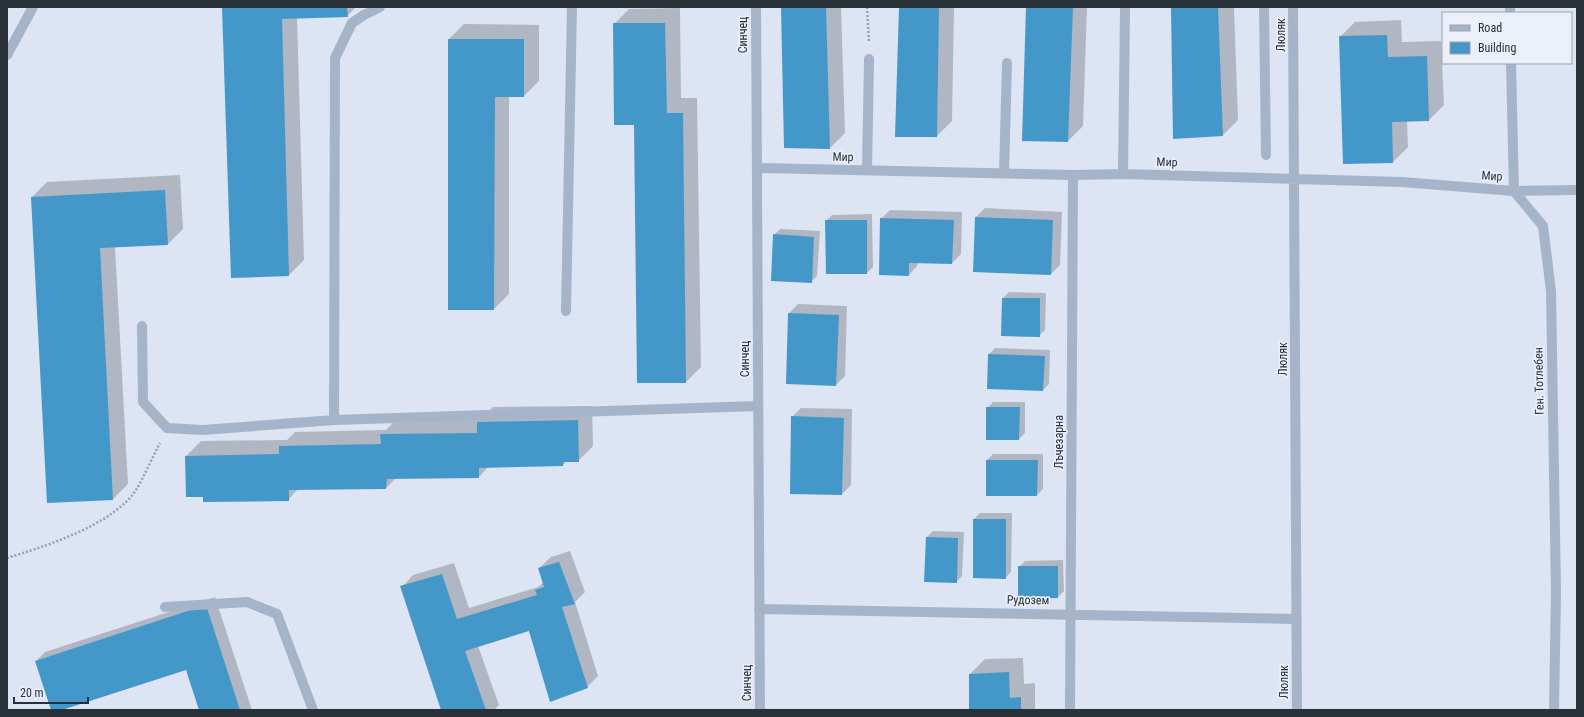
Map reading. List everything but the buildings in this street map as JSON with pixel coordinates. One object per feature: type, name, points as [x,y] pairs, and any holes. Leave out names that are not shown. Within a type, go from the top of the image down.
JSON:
[{"type":"street","points":[[7,55],[33,7]]},
{"type":"street","points":[[334,420],[335,58],[352,23],[364,11],[380,7]]},
{"type":"street","points":[[566,311],[572,7]]},
{"type":"street","name":"Синчец","points":[[756,7],[760,710]]},
{"type":"street","points":[[1123,174],[1125,7]]},
{"type":"street","points":[[1264,7],[1266,155]]},
{"type":"street","name":"Люляк","points":[[1293,7],[1297,710]]},
{"type":"street","points":[[867,170],[869,59]]},
{"type":"street","points":[[1004,173],[1007,62]]},
{"type":"street","points":[[1511,64],[1514,191]]},
{"type":"street","name":"Мир","points":[[757,168],[1073,175],[1123,174],[1402,182],[1514,191],[1577,190]]},
{"type":"street","name":"Лъчезарна","points":[[1070,710],[1073,175]]},
{"type":"street","name":"Ген. Тотлебен","points":[[1514,191],[1543,226],[1551,291],[1556,592],[1554,710]]},
{"type":"street","points":[[142,326],[143,402],[167,428],[203,430],[334,420],[758,406]]},
{"type":"street","points":[[164,607],[247,602],[276,614],[313,710]]},
{"type":"street","name":"Рудозем","points":[[759,609],[1297,619]]},
{"type":"path","points":[[867,7],[869,59]]},
{"type":"path","points":[[7,558],[75,534],[111,514],[135,491],[167,428]]}]
